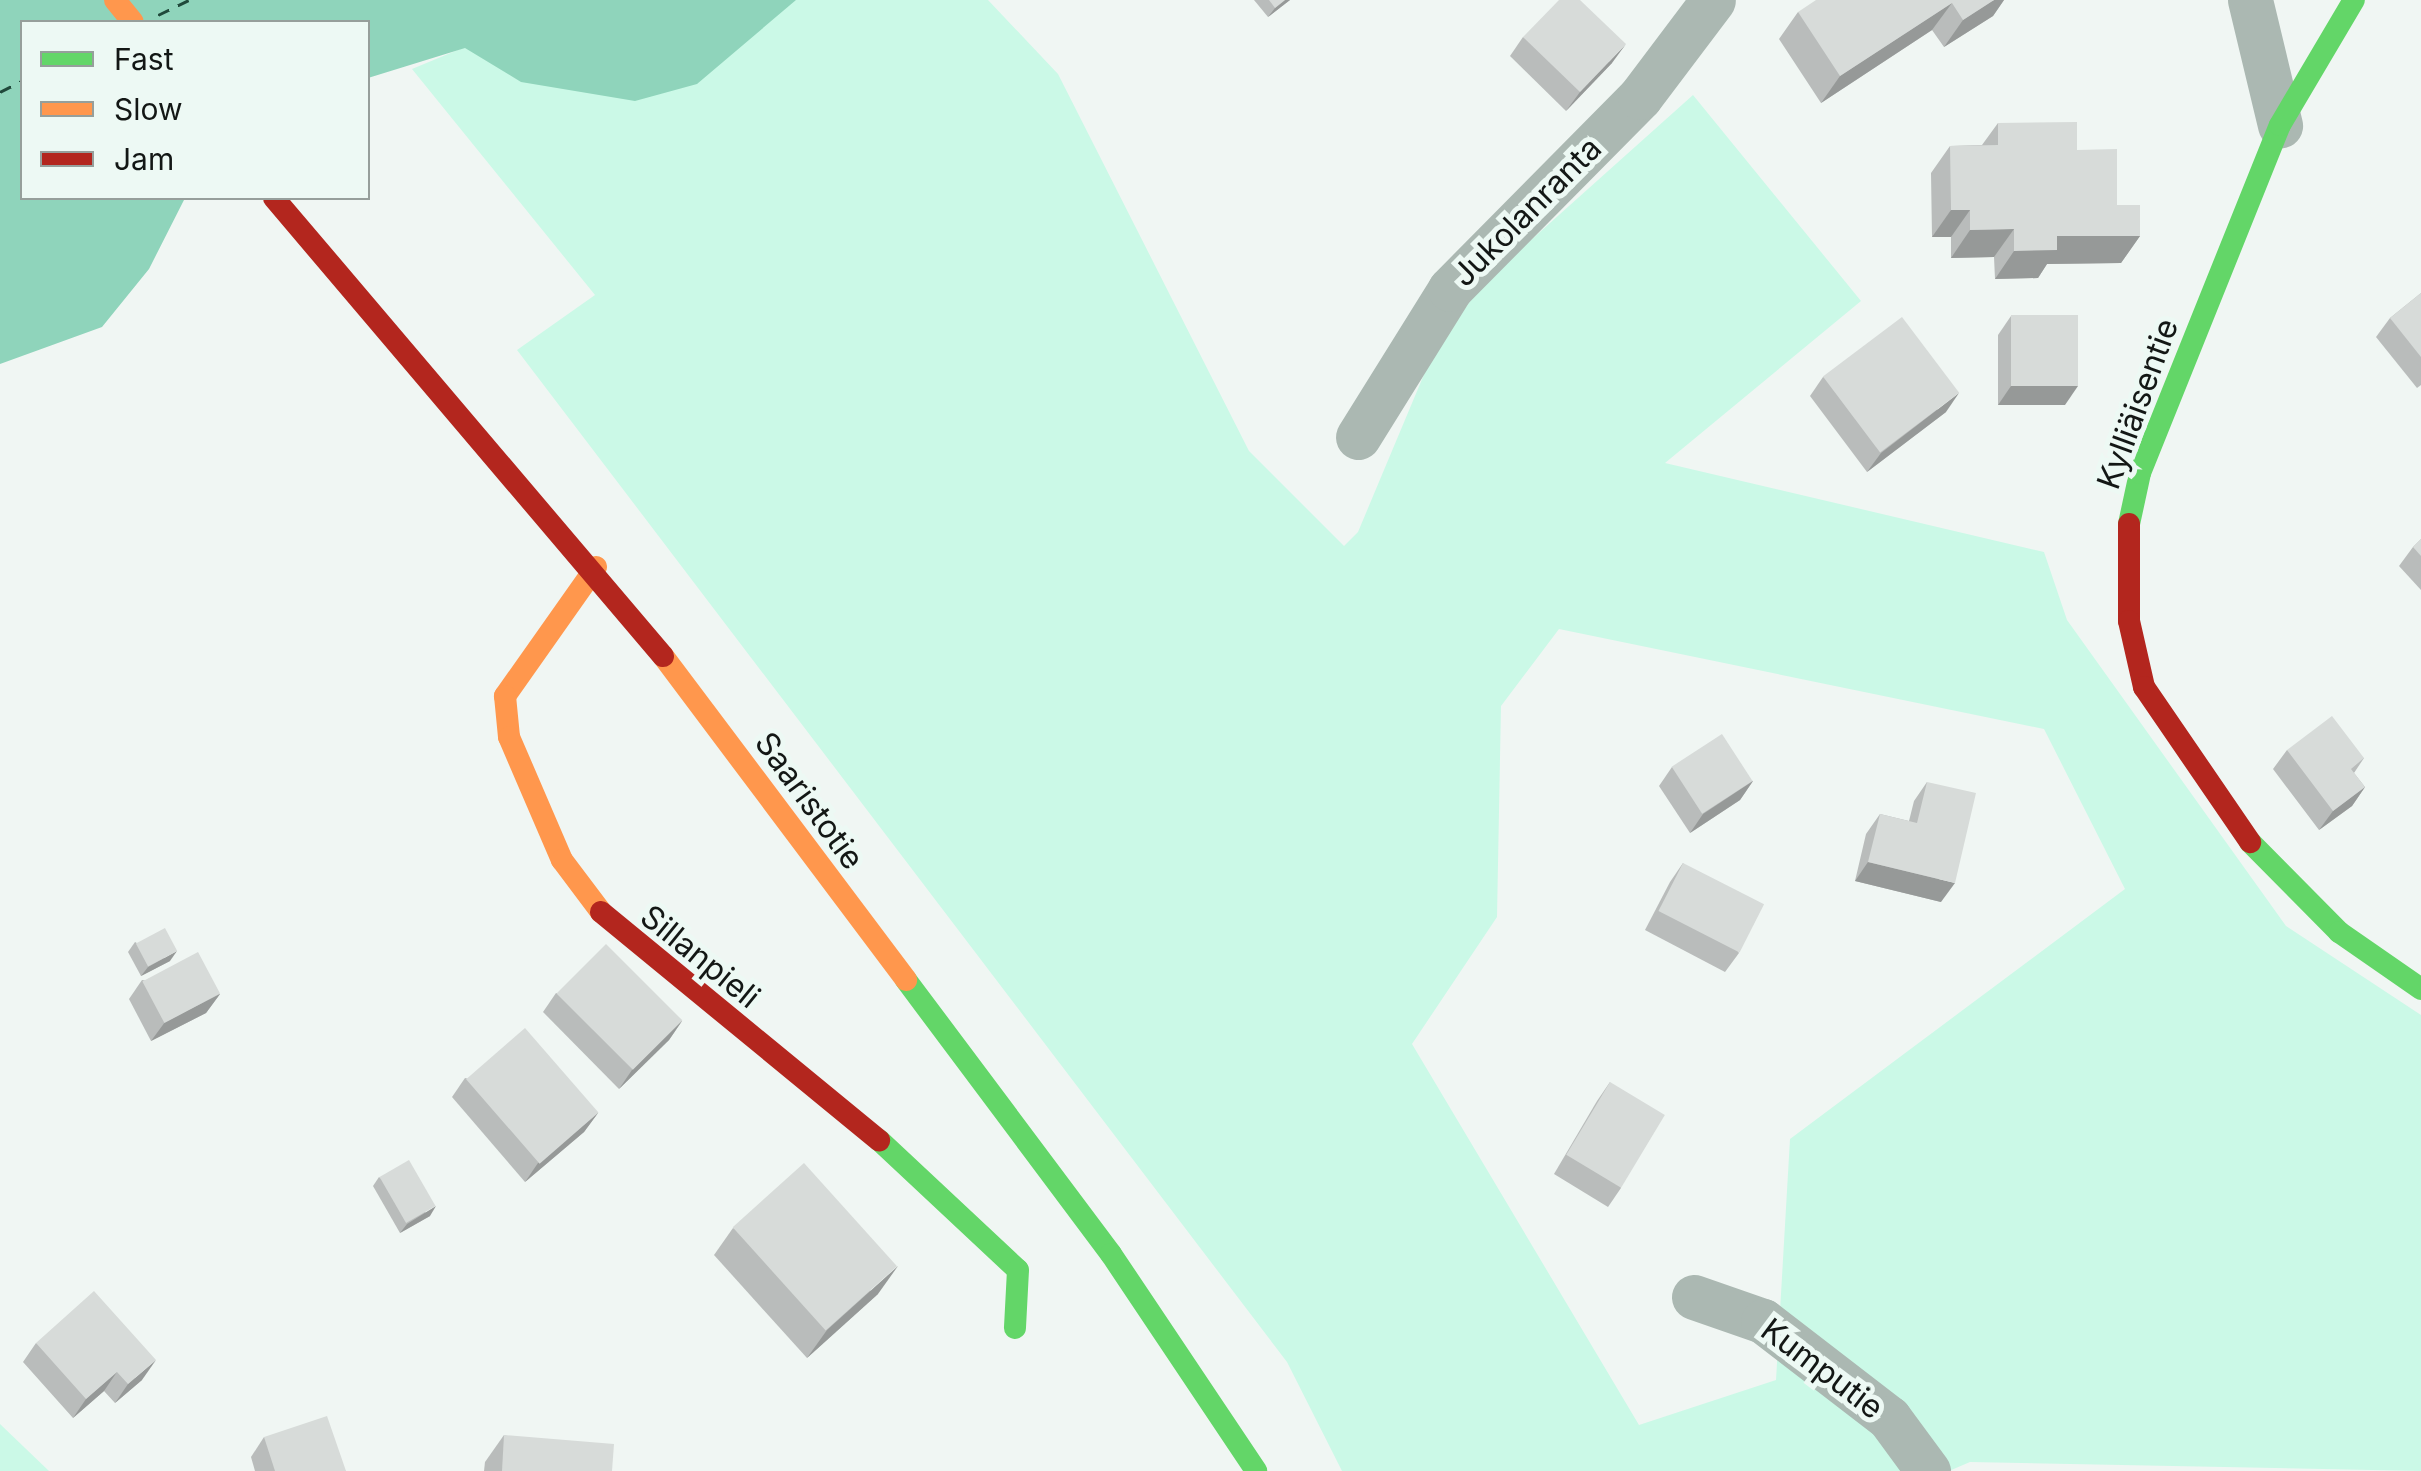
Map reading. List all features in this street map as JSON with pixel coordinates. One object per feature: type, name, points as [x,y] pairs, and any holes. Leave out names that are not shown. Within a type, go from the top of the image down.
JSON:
[{"type":"street","points":[[116,0],[132,20]]},
{"type":"street","name":"Jukolanranta","points":[[1358,437],[1450,289],[1640,97],[1713,0]]},
{"type":"street","points":[[2250,0],[2280,124]]},
{"type":"street","name":"Kylliäisentie","points":[[2354,0],[2280,124],[2140,473],[2124,548],[2129,621],[2144,687],[2229,821],[2339,932],[2421,989]]},
{"type":"street","name":"Saaristotie","points":[[276,200],[340,279],[596,567],[1111,1254],[1256,1471]]},
{"type":"street","name":"Sillanpieli","points":[[596,567],[506,696],[510,737],[562,860],[617,934],[867,1129],[1018,1270],[1015,1328]]},
{"type":"street","name":"Kumputie","points":[[1694,1297],[1763,1321],[1889,1418],[1928,1471]]},
{"type":"shaded area","points":[[0,0],[796,0],[697,84],[635,101],[521,82],[465,48],[370,77],[370,20],[20,20],[20,200],[184,200],[149,269],[102,327],[0,364]]},
{"type":"shaded area","points":[[796,0],[988,0],[1058,74],[1249,451],[1344,546],[1358,532],[1433,353],[1483,283],[1693,95],[1861,301],[1665,463],[2044,552],[2067,620],[2286,926],[2421,1015],[2421,1471],[1970,1462],[1949,1471],[1342,1471],[1287,1362],[517,350],[595,295],[412,69],[465,47],[522,82]],"holes":[[[1559,629],[2044,729],[2125,889],[1790,1139],[1776,1380],[1639,1425],[1412,1044],[1497,917],[1501,706]]]},
{"type":"shaded area","points":[[0,1424],[49,1471],[0,1471]]},
{"type":"building","points":[[1269,0],[1285,0],[1275,8]]},
{"type":"building","points":[[1559,0],[1580,0],[1626,44],[1580,92],[1523,37]]},
{"type":"building","points":[[1816,0],[1994,0],[1963,20],[1952,3],[1840,76],[1798,12]]},
{"type":"building","points":[[2077,122],[2077,150],[2117,149],[2117,205],[2140,205],[2140,236],[2057,236],[2057,250],[2014,251],[2014,229],[1970,230],[1970,210],[1951,210],[1950,146],[1998,145],[1998,123]]},
{"type":"building","points":[[2421,293],[2421,357],[2390,318]]},
{"type":"building","points":[[2011,315],[2078,315],[2078,386],[2011,386]]},
{"type":"building","points":[[1902,317],[1959,393],[1880,452],[1823,377]]},
{"type":"building","points":[[2421,539],[2421,556],[2413,547]]},
{"type":"building","points":[[2332,716],[2364,758],[2351,769],[2365,787],[2333,811],[2287,750]]},
{"type":"building","points":[[1722,734],[1752,781],[1702,814],[1672,767]]},
{"type":"building","points":[[1927,782],[1976,793],[1955,883],[1868,862],[1880,814],[1917,823]]},
{"type":"building","points":[[1683,863],[1764,904],[1740,952],[1658,911]]},
{"type":"building","points":[[165,928],[177,951],[148,966],[136,943]]},
{"type":"building","points":[[606,944],[682,1020],[633,1070],[557,993]]},
{"type":"building","points":[[198,952],[220,993],[164,1023],[142,982]]},
{"type":"building","points":[[525,1028],[598,1113],[540,1164],[466,1079]]},
{"type":"building","points":[[1610,1082],[1665,1115],[1621,1188],[1566,1155]]},
{"type":"building","points":[[409,1160],[436,1206],[406,1223],[380,1177]]},
{"type":"building","points":[[804,1163],[897,1266],[826,1331],[733,1227]]},
{"type":"building","points":[[94,1291],[156,1360],[128,1384],[117,1372],[86,1399],[36,1343]]},
{"type":"building","points":[[327,1416],[346,1471],[275,1471],[264,1437]]},
{"type":"building","points":[[504,1435],[614,1444],[612,1471],[502,1471]]},
{"type":"ferry route","points":[[158,15],[189,0]]},
{"type":"ferry route","points":[[0,92],[20,82]]},
{"type":"traffic: fast","points":[[2129,524],[2140,473],[2280,125],[2354,0]]},
{"type":"traffic: fast","points":[[2250,842],[2339,932],[2421,989]]},
{"type":"traffic: fast","points":[[906,980],[1111,1254],[1256,1471]]},
{"type":"traffic: fast","points":[[879,1140],[1018,1270],[1015,1328]]},
{"type":"traffic: slow","points":[[115,0],[131,20]]},
{"type":"traffic: slow","points":[[596,567],[505,696],[509,737],[562,860],[601,912]]},
{"type":"traffic: slow","points":[[663,656],[906,980]]},
{"type":"traffic: jam","points":[[276,200],[663,656]]},
{"type":"traffic: jam","points":[[2129,524],[2129,621],[2144,687],[2250,842]]},
{"type":"traffic: jam","points":[[601,912],[879,1140]]}]
